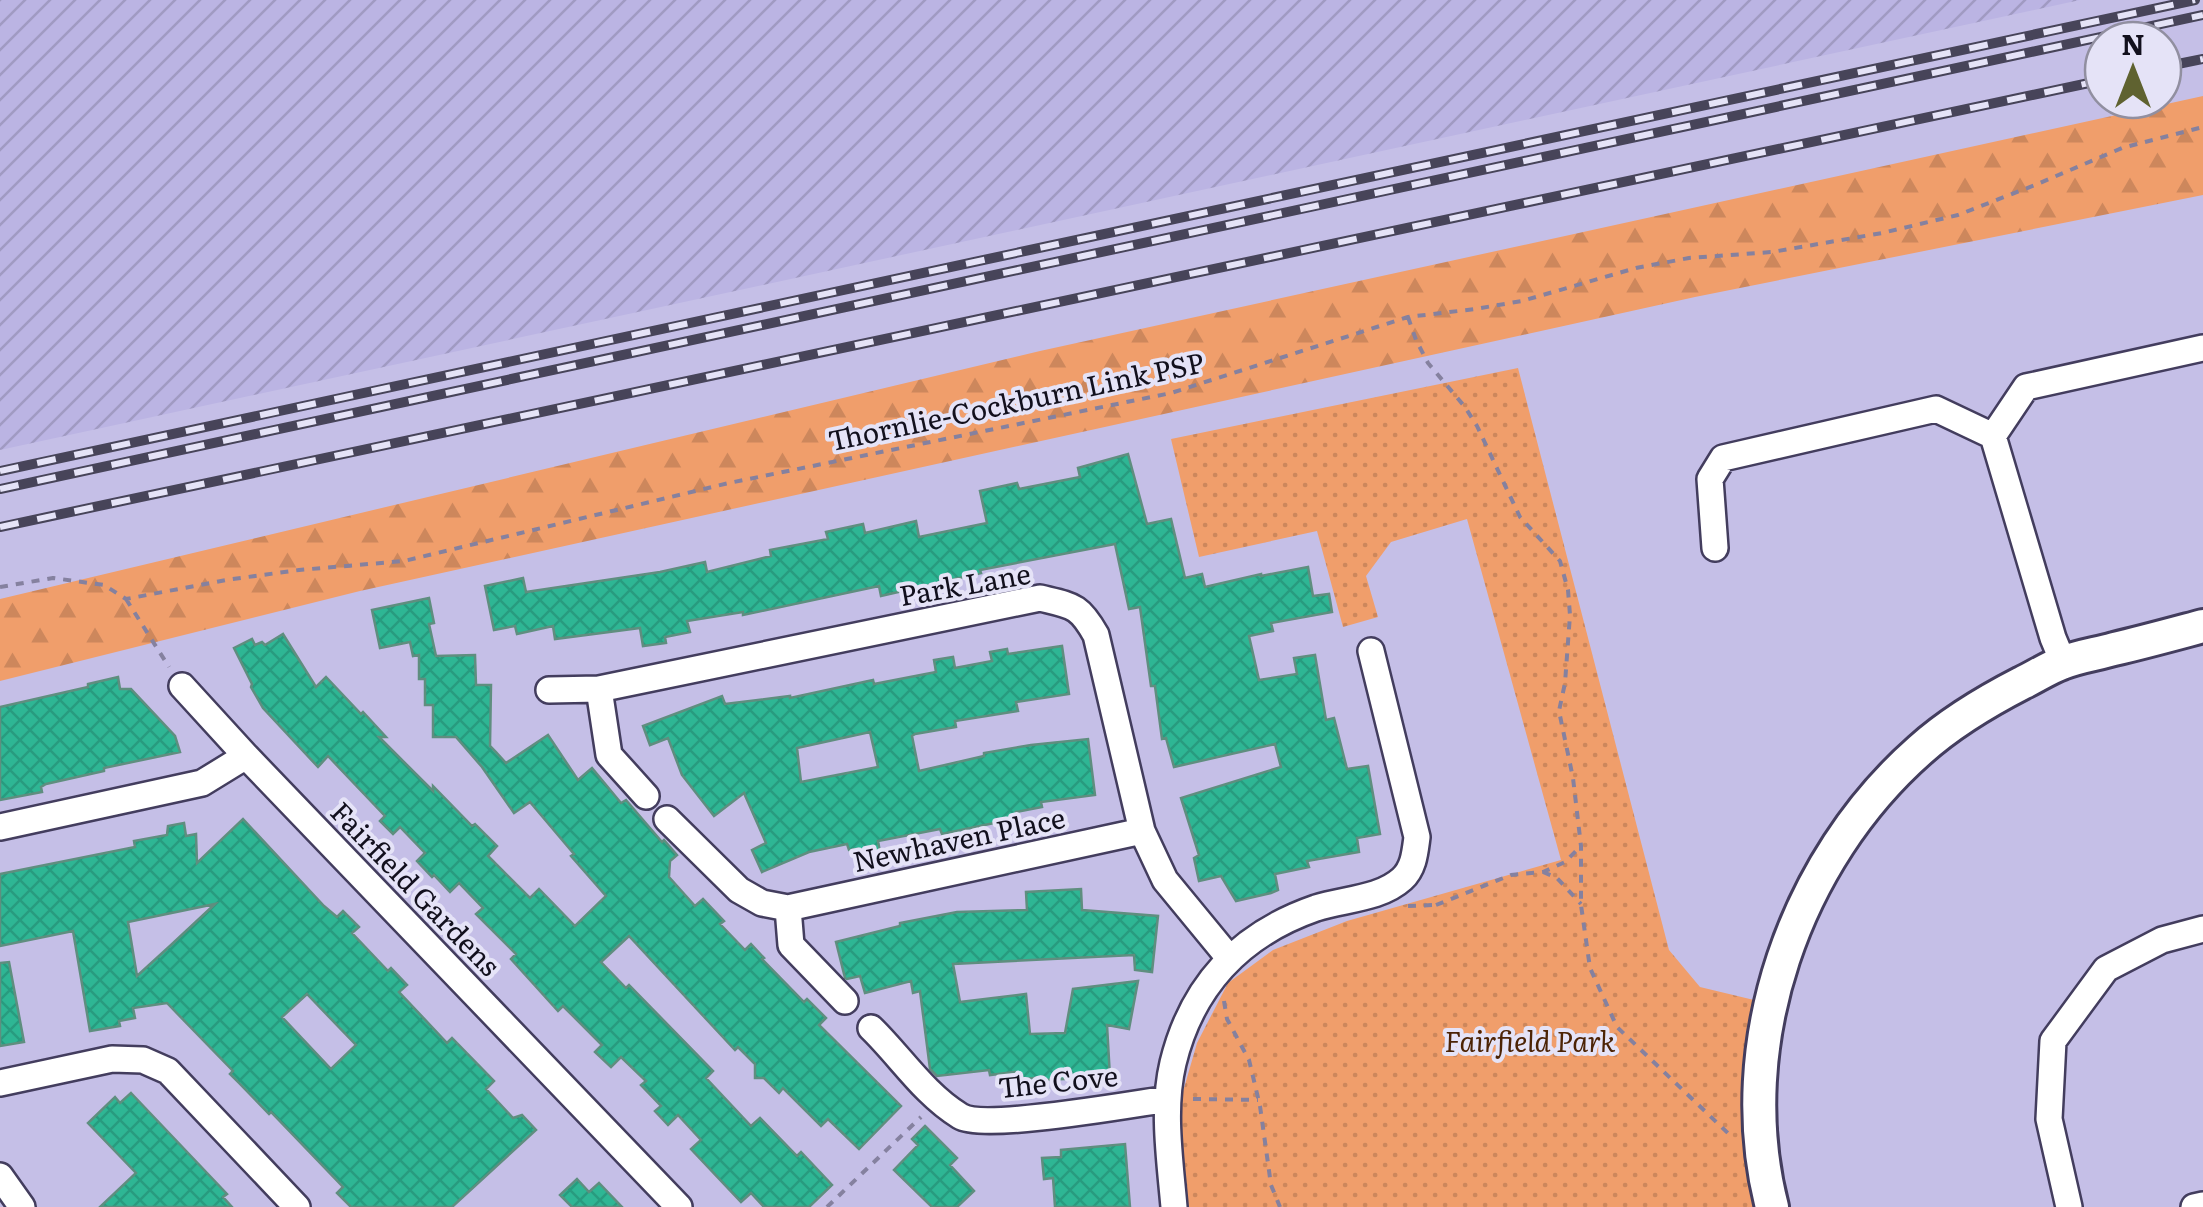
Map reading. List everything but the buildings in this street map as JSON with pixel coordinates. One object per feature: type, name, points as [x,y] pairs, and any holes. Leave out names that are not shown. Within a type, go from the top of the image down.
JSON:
[{"type":"street","points":[[1993,436],[2026,387],[2203,348]]},
{"type":"street","points":[[1715,548],[1710,479],[1723,458],[1936,409],[1993,436],[2052,638],[2063,662]]},
{"type":"street","name":"Park Lane","points":[[550,690],[599,689],[1040,598],[1066,604],[1084,614],[1096,635],[1142,831],[1165,880],[1230,959]]},
{"type":"street","points":[[1772,1207],[1760,1139],[1760,1082],[1773,997],[1802,910],[1865,807],[1921,749],[1970,711],[2063,662],[2203,626]]},
{"type":"street","points":[[1174,1207],[1168,1099],[1173,1064],[1188,1017],[1212,977],[1264,932],[1314,909],[1384,890],[1404,878],[1414,860],[1417,837],[1370,651]]},
{"type":"street","name":"Fairfield Gardens","points":[[182,686],[679,1207]]},
{"type":"street","points":[[599,689],[608,754],[646,796]]},
{"type":"street","points":[[0,827],[202,782],[246,756]]},
{"type":"street","points":[[667,819],[740,890],[762,904],[788,908],[791,945],[845,1001]]},
{"type":"street","name":"Newhaven Place","points":[[788,908],[1142,831]]},
{"type":"street","points":[[2070,1207],[2049,1120],[2052,1041],[2106,969],[2162,940],[2203,929]]},
{"type":"street","name":"The Cove","points":[[870,1028],[938,1100],[964,1119],[1008,1120],[1168,1099]]},
{"type":"street","points":[[0,1084],[112,1059],[144,1060],[168,1071],[297,1207]]},
{"type":"street","points":[[0,1176],[22,1207]]},
{"type":"street","points":[[2194,1207],[2203,1204]]},
{"type":"path","name":"Thornlie-Cockburn Link PSP","points":[[126,599],[226,580],[404,560],[729,484],[1171,394],[1408,317],[1522,300],[1636,268],[1689,258],[1772,252],[1958,215],[2122,148],[2203,127]]},
{"type":"path","points":[[1408,317],[1428,363],[1477,426],[1520,516],[1560,561],[1570,615],[1559,710],[1582,846],[1582,905],[1590,968],[1617,1027],[1737,1142]]},
{"type":"path","points":[[0,588],[53,578],[104,585],[126,599],[182,686]]},
{"type":"path","points":[[1384,890],[1434,905],[1511,876],[1544,872],[1565,862],[1582,846]]},
{"type":"path","points":[[1544,872],[1557,878],[1582,905]]},
{"type":"path","points":[[1224,1000],[1227,1019],[1249,1060],[1270,1185],[1280,1207]]},
{"type":"path","points":[[1168,1099],[1258,1100]]},
{"type":"path","points":[[827,1207],[938,1100]]},
{"type":"shaded area","points":[[0,0],[2080,0],[0,450]]},
{"type":"green space","points":[[2203,96],[2203,195],[1695,297],[360,591],[0,681],[0,599],[1040,351],[2094,120],[2183,120],[2183,100]]},
{"type":"green space","name":"Fairfield Park","points":[[1518,368],[1669,950],[1700,987],[1754,1000],[1745,1136],[1761,1207],[1184,1207],[1180,1102],[1197,1043],[1228,983],[1273,950],[1347,921],[1561,860],[1467,519],[1391,542],[1366,576],[1378,617],[1343,627],[1317,531],[1199,557],[1171,439]]},
{"type":"railway","points":[[0,471],[2195,0]]},
{"type":"railway","points":[[0,489],[2203,15]]},
{"type":"railway","points":[[2183,63],[2203,59]]},
{"type":"railway","points":[[0,527],[2083,84]]}]
